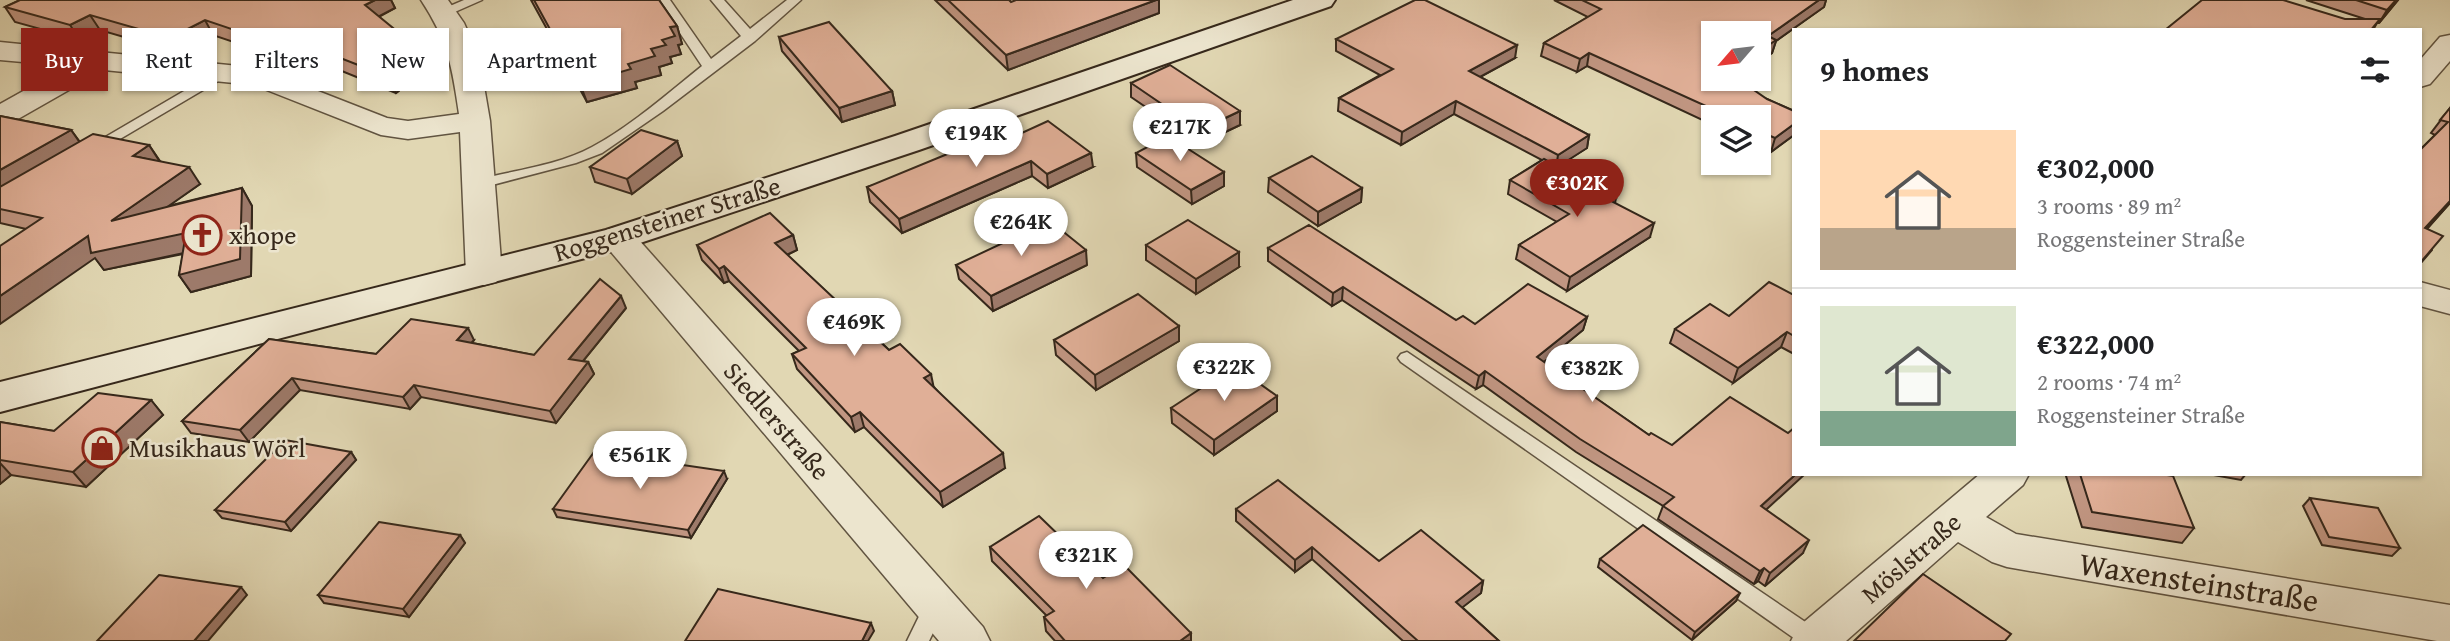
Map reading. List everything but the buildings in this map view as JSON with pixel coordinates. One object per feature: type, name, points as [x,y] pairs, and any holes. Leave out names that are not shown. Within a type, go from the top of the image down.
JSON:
[{"type":"main road","name":"Roggensteiner Straße","points":[[0,397],[618,238],[907,143],[1321,0]]},
{"type":"street","points":[[438,6],[465,57],[475,121],[484,274]]},
{"type":"street","points":[[2422,75],[2441,50]]},
{"type":"street","points":[[0,51],[21,53]]},
{"type":"street","points":[[108,62],[259,77],[381,126],[408,130],[475,121]]},
{"type":"street","points":[[0,117],[46,91]]},
{"type":"street","name":"Siedlerstraße","points":[[618,238],[967,641]]},
{"type":"street","points":[[2422,295],[2450,302]]},
{"type":"street","name":"Möslstraße","points":[[1814,641],[2006,476]]},
{"type":"street","name":"Waxensteinstraße","points":[[1955,520],[2007,550],[2450,624]]},
{"type":"lane","points":[[438,6],[476,0]]},
{"type":"lane","points":[[664,0],[710,68]]},
{"type":"lane","points":[[717,0],[750,38]]},
{"type":"lane","points":[[477,184],[571,160],[597,150],[658,108],[795,0]]},
{"type":"lane","points":[[85,154],[220,74]]},
{"type":"lane","points":[[1407,358],[1814,641]]},
{"type":"lane","points":[[918,641],[935,605]]},
{"type":"place","name":"xhope","points":[[202,235]]},
{"type":"place","name":"Musikhaus Wörl","points":[[102,448]]}]
